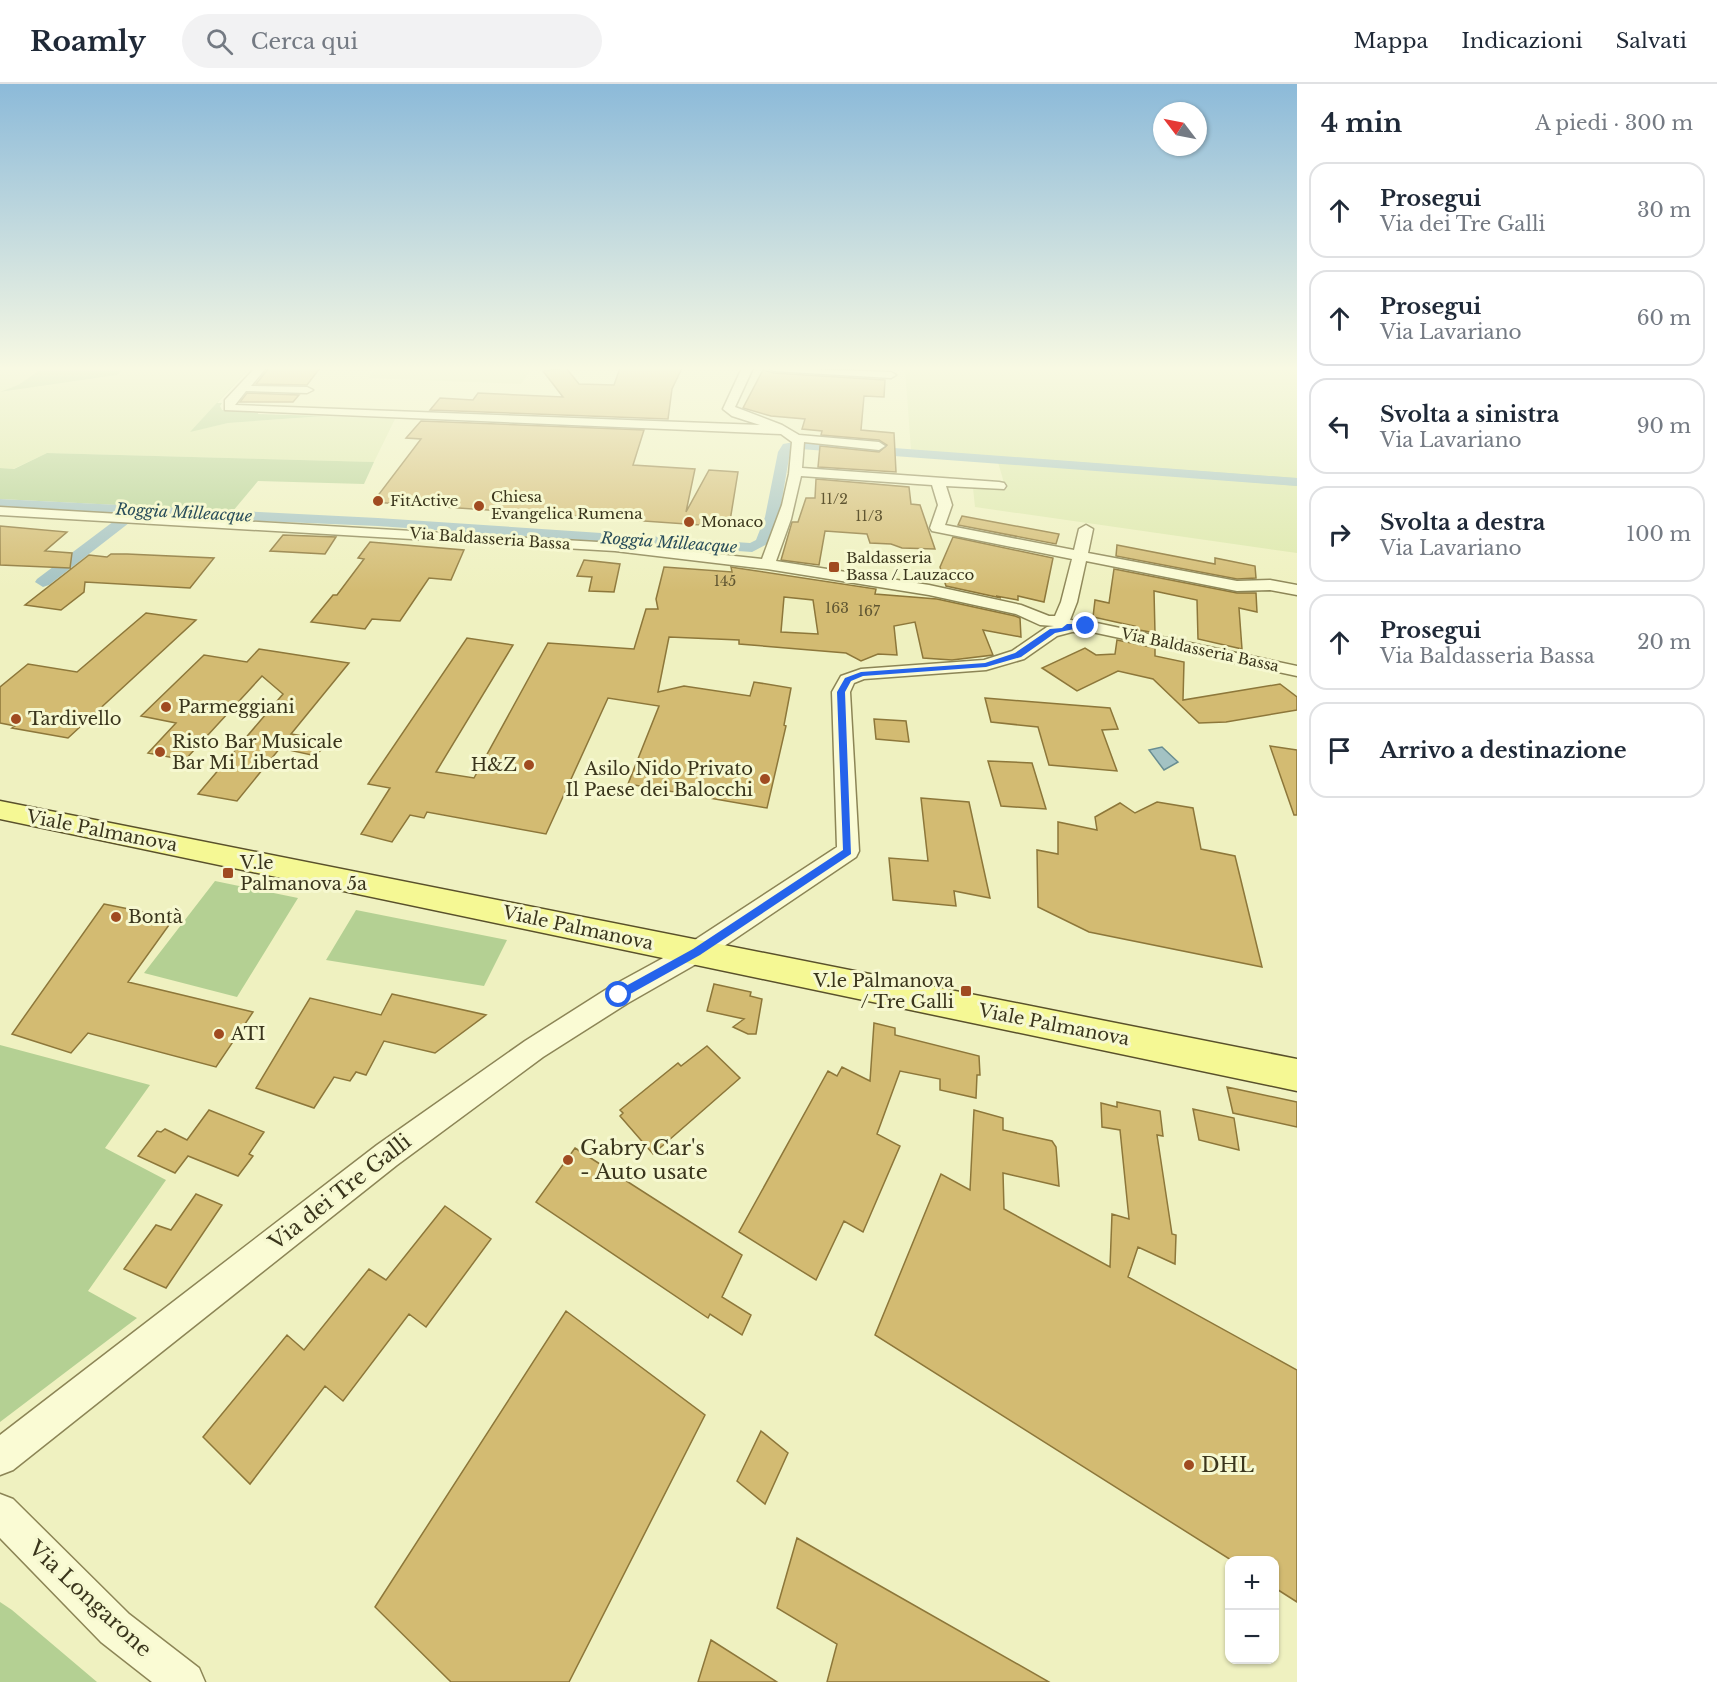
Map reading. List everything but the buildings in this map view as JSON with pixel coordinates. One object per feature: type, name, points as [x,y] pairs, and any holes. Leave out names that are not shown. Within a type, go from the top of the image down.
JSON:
[{"type":"main road","name":"Viale Palmanova","points":[[0,810],[1297,1074]]},
{"type":"street","points":[[767,564],[787,516],[797,472],[797,443],[879,446]]},
{"type":"street","points":[[797,472],[999,486]]},
{"type":"street","points":[[938,482],[945,505],[937,528],[1237,586],[1270,585],[1297,590]]},
{"type":"street","name":"Via Baldasseria Bassa","points":[[0,511],[615,547],[767,564],[991,602],[1021,609],[1057,625],[1092,627],[1297,670]]},
{"type":"street","points":[[1057,625],[1067,610],[1086,529]]},
{"type":"street","name":"Via dei Tre Galli","points":[[0,1457],[405,1142],[534,1049],[619,995],[696,952],[848,851],[841,692],[848,680],[861,674],[994,663],[1018,655],[1057,625]]},
{"type":"street","name":"Via Longarone","points":[[0,1512],[115,1628],[185,1682]]},
{"type":"green space","points":[[0,443],[383,443],[374,462],[47,453],[13,469],[0,468]]},
{"type":"green space","points":[[910,443],[1297,443],[1297,478],[911,450]]},
{"type":"green space","points":[[911,450],[1297,478],[1297,486],[912,455]]},
{"type":"green space","points":[[47,453],[374,462],[364,484],[258,481],[233,511],[0,499],[0,468],[14,469]]},
{"type":"green space","points":[[998,462],[1297,486],[1297,553],[975,507],[973,488],[1006,490]]},
{"type":"green space","points":[[215,881],[298,898],[237,997],[144,973]]},
{"type":"green space","points":[[356,910],[507,940],[484,986],[326,960]]},
{"type":"green space","points":[[0,1045],[150,1085],[105,1148],[166,1180],[88,1291],[137,1318],[0,1422]]},
{"type":"green space","points":[[0,1602],[12,1610],[97,1682],[0,1682]]},
{"type":"water","points":[[1162,747],[1178,762],[1164,770],[1149,750]]},
{"type":"waterway","name":"Roggia Milleacque","points":[[0,503],[378,522],[752,548],[762,543],[772,517],[784,452],[787,447],[800,445],[1297,482]]},
{"type":"waterway","points":[[43,582],[134,512]]},
{"type":"place","name":"FitActive","points":[[378,501]]},
{"type":"place","name":"Chiesa Evangelica Rumena","points":[[479,506]]},
{"type":"place","name":"Monaco","points":[[689,522]]},
{"type":"place","name":"Baldasseria Bassa / Lauzacco","points":[[834,567]]},
{"type":"place","name":"Parmeggiani","points":[[166,707]]},
{"type":"place","name":"Tardivello","points":[[16,719]]},
{"type":"place","name":"Risto Bar Musicale Bar Mi Libertad","points":[[160,752]]},
{"type":"place","name":"H&Z","points":[[529,765]]},
{"type":"place","name":"Asilo Nido Privato Il Paese dei Balocchi","points":[[765,779]]},
{"type":"place","name":"V.le Palmanova 5a","points":[[228,873]]},
{"type":"place","name":"Bontà","points":[[116,917]]},
{"type":"place","name":"V.le Palmanova / Tre Galli","points":[[966,991]]},
{"type":"place","name":"ATI","points":[[219,1034]]},
{"type":"place","name":"Gabry Car's - Auto usate","points":[[568,1160]]},
{"type":"place","name":"DHL","points":[[1189,1465]]},
{"type":"route","points":[[619,995],[696,952],[848,851],[841,692],[843,685],[853,676],[986,665],[1018,655],[1053,631],[1061,632],[1067,627],[1086,626]]}]
